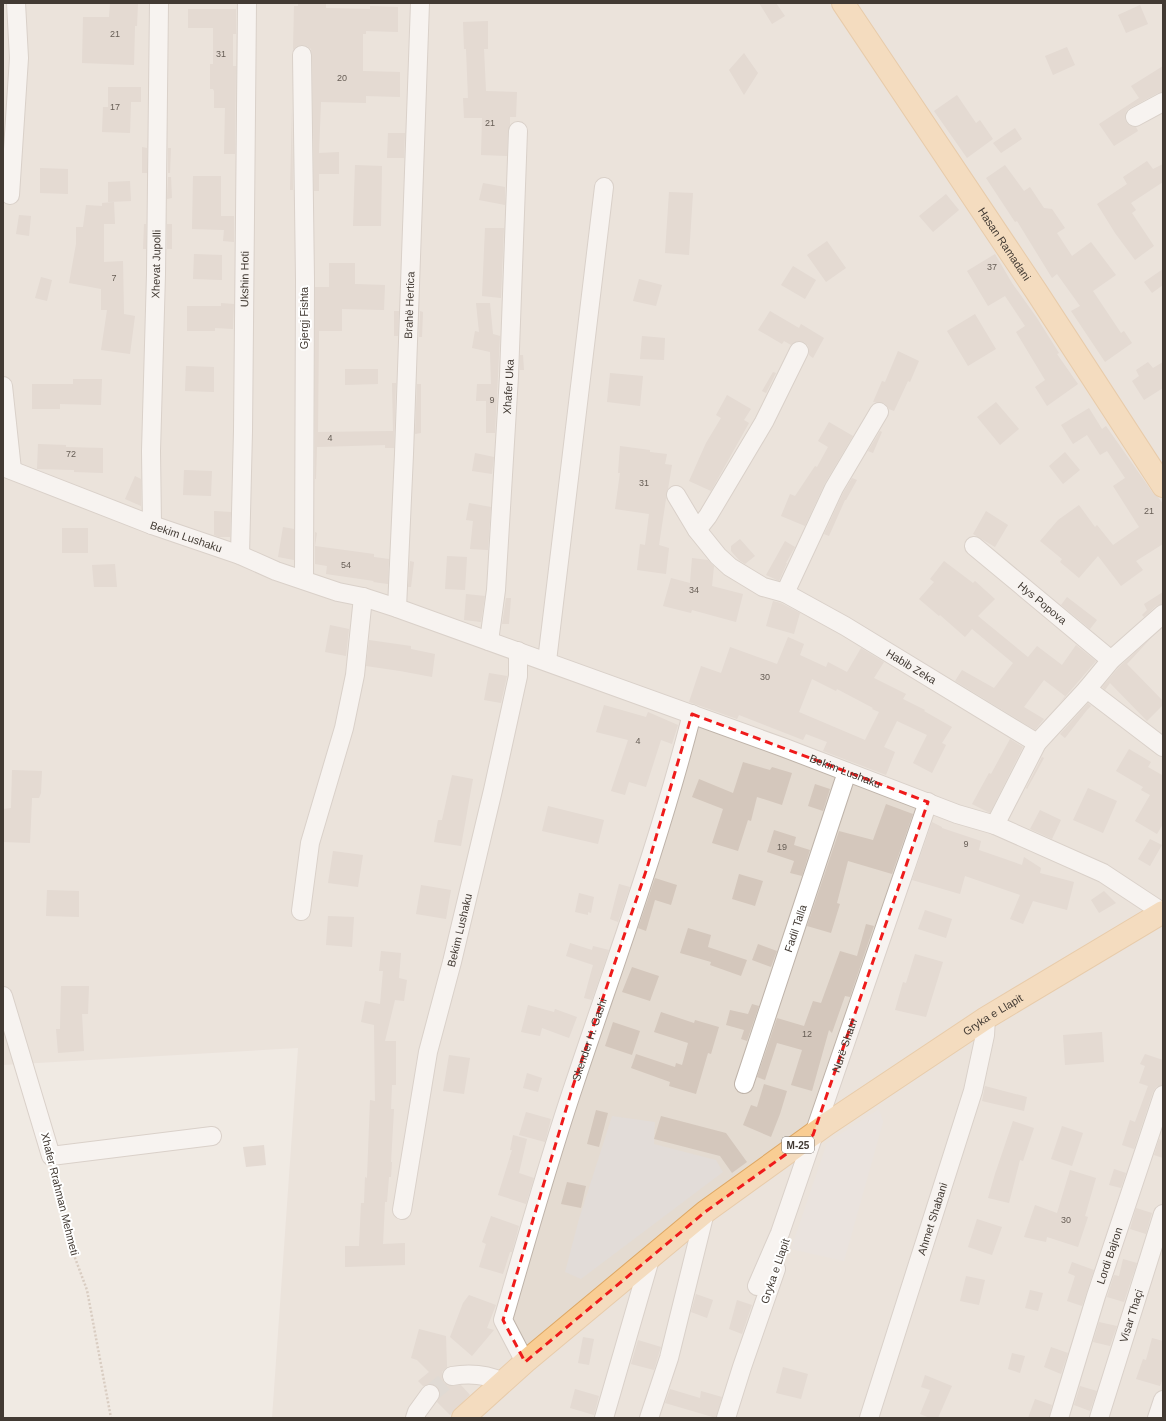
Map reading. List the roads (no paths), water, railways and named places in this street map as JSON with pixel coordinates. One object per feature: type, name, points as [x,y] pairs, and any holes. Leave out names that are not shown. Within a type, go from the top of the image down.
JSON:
[{"type":"main road","name":"Hasan Ramadani","points":[[843,3],[1036,291],[1163,486]]},
{"type":"main road","name":"Gryka e Llapit","points":[[462,1418],[525,1362],[705,1212],[820,1129],[986,1018],[1163,912]]},
{"type":"street","points":[[10,195],[19,58],[16,3]]},
{"type":"street","name":"Xhevat Jupolli","points":[[152,525],[151,451],[156,274],[159,3]]},
{"type":"street","name":"Ukshin Hoti","points":[[240,555],[243,431],[247,3]]},
{"type":"street","name":"Brahë Hertica","points":[[397,608],[420,3]]},
{"type":"street","name":"Gjergj Fishta","points":[[302,56],[304,580]]},
{"type":"street","points":[[1135,117],[1163,102]]},
{"type":"street","name":"Xhafer Uka","points":[[489,641],[496,590],[509,376],[518,131]]},
{"type":"street","points":[[547,661],[604,187]]},
{"type":"street","points":[[697,530],[708,516],[764,422],[799,351]]},
{"type":"street","name":"Bekim Lushaku","points":[[3,386],[8,469],[152,525],[240,555],[276,571],[338,592],[363,597],[397,608],[692,714],[957,814],[995,825],[1103,874],[1163,912]]},
{"type":"street","points":[[785,593],[834,488],[879,412]]},
{"type":"street","name":"Habib Zeka","points":[[676,494],[697,530],[718,556],[730,567],[763,587],[785,593],[845,626],[1036,743]]},
{"type":"street","name":"Hys Popova","points":[[974,546],[1111,660]]},
{"type":"street","points":[[301,911],[310,844],[344,728],[355,675],[363,597]]},
{"type":"street","points":[[995,825],[1036,743],[1087,689],[1111,660],[1163,614]]},
{"type":"street","name":"Bekim Lushaku","points":[[402,1210],[428,1052],[452,962],[495,783],[518,676],[518,651]]},
{"type":"street","points":[[1087,689],[1163,747]]},
{"type":"street","name":"Skender H. Gashi","points":[[525,1362],[503,1320],[568,1101],[647,868],[692,714]]},
{"type":"street","name":"Fadil Talla","points":[[744,1084],[847,772]]},
{"type":"street","name":"Nurë Shatri","points":[[757,1286],[780,1233],[820,1129],[928,802]]},
{"type":"street","name":"Xhafer Rrahman Mehmeti","points":[[3,996],[51,1156],[212,1136]]},
{"type":"street","name":"Ahmet Shabani","points":[[869,1418],[973,1091],[986,1035],[986,1018]]},
{"type":"street","name":"Lordi Bajron","points":[[1059,1418],[1096,1296],[1163,1095]]},
{"type":"street","name":"Gryka e Llapit","points":[[726,1418],[820,1129]]},
{"type":"street","points":[[649,1418],[669,1358],[705,1212]]},
{"type":"street","name":"Visar Thaçi","points":[[1099,1418],[1163,1214]]},
{"type":"street","points":[[604,1418],[650,1259]]},
{"type":"street","points":[[452,1376],[474,1373],[503,1382]]},
{"type":"street","points":[[415,1418],[417,1412],[430,1394]]},
{"type":"street","points":[[1157,1418],[1163,1400]]},
{"type":"tunnel","points":[[430,1394],[452,1376]]}]
